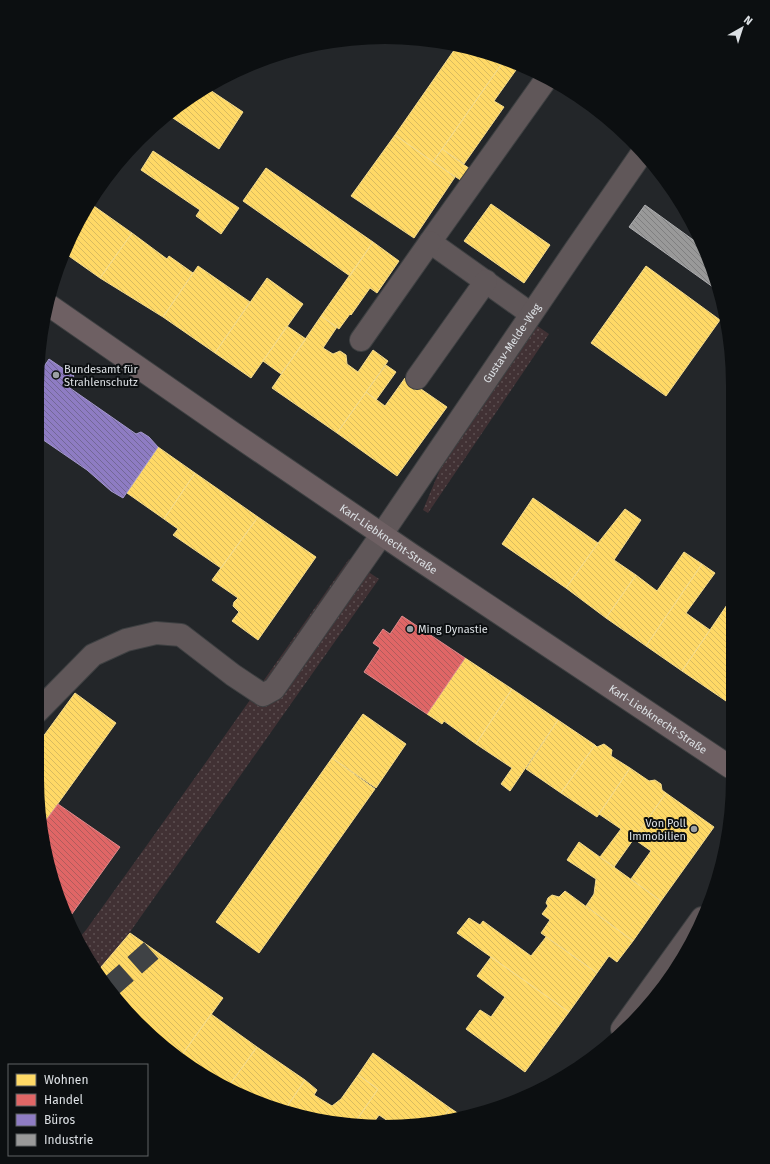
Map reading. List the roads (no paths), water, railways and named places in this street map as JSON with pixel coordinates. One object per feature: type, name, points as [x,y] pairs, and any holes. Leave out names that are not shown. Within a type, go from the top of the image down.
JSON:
[{"type":"main road","name":"Karl-Liebknecht-Straße","points":[[53,308],[382,534],[726,764]]},
{"type":"street","points":[[361,340],[543,83]]},
{"type":"street","name":"Gustav-Melde-Weg","points":[[44,706],[93,656],[126,640],[156,633],[181,635],[233,675],[263,695],[274,689],[382,534],[639,158]]},
{"type":"street","points":[[430,242],[531,314]]},
{"type":"street","points":[[417,378],[486,281]]},
{"type":"street","points":[[634,1011],[684,943]]},
{"type":"tunnel","points":[[112,985],[153,949]]},
{"type":"place","name":"Bundesamt für Strahlenschutz","points":[[56,375]]},
{"type":"place","name":"Ming Dynastie","points":[[410,629]]},
{"type":"place","name":"Von Poll Immobilien","points":[[694,829]]}]
